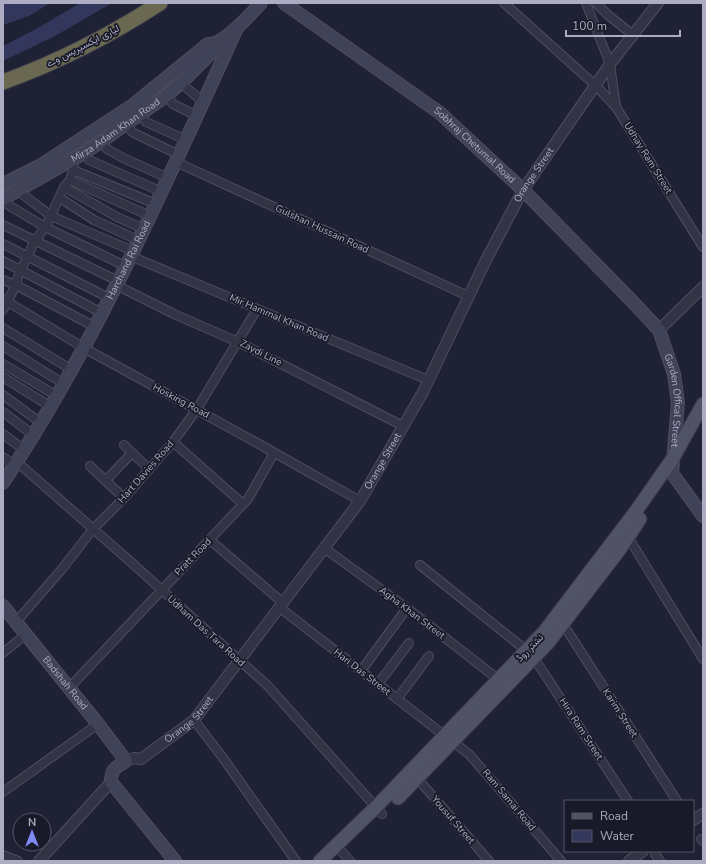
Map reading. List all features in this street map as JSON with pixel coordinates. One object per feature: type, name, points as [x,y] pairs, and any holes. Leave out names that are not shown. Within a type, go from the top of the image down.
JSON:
[{"type":"highway","name":"لیاری ایکسپریس وے","points":[[3,82],[83,47],[112,32],[160,3]]},
{"type":"main road","name":"Mirza Adam Khan Road","points":[[3,184],[68,148],[133,105],[208,44],[214,45],[237,28],[261,3]]},
{"type":"main road","name":"Sobhraj Chetumal Road","points":[[284,3],[440,113],[523,190],[631,300],[658,330]]},
{"type":"main road","name":"Harchand Rai Road","points":[[4,480],[16,464],[51,407],[95,327],[162,192],[237,28]]},
{"type":"main road","name":"Mirza Adam Khan Road","points":[[3,200],[17,190],[74,164],[126,123],[166,96],[214,50],[214,45]]},
{"type":"main road","name":"Garden Offical Street","points":[[658,330],[674,374],[678,403],[672,458],[672,473]]},
{"type":"main road","name":"نشتر روڈ","points":[[331,861],[346,856],[379,811],[530,654],[636,511],[672,458],[703,404]]},
{"type":"main road","name":"نشتر روڈ","points":[[320,861],[417,778],[499,680],[530,654],[548,643],[628,537],[672,473],[703,419]]},
{"type":"main road","points":[[672,473],[703,516]]},
{"type":"main road","name":"Badshah Road","points":[[3,606],[126,761]]},
{"type":"main road","name":"Orange Street","points":[[111,782],[111,774],[115,768],[126,761]]},
{"type":"main road","points":[[111,782],[175,861]]},
{"type":"street","points":[[504,3],[596,85],[616,107]]},
{"type":"street","name":"Udhay Ram Street","points":[[586,3],[610,64],[616,107],[703,247]]},
{"type":"street","points":[[596,3],[608,15],[633,35]]},
{"type":"street","name":"Orange Street","points":[[126,761],[134,758],[141,758],[194,720],[360,501],[423,392],[468,296],[523,190],[610,64],[658,3]]},
{"type":"street","points":[[181,83],[203,102]]},
{"type":"street","points":[[166,96],[173,104],[197,116]]},
{"type":"street","points":[[140,114],[146,122],[186,140]]},
{"type":"street","name":"Gulshan Hussain Road","points":[[126,123],[132,132],[177,158],[468,296]]},
{"type":"street","points":[[101,142],[112,152],[168,178]]},
{"type":"street","points":[[89,160],[162,192]]},
{"type":"street","points":[[3,310],[5,300],[16,285],[19,273],[22,270],[35,240],[45,227],[64,188],[70,180],[74,164],[156,204]]},
{"type":"street","points":[[70,180],[150,216]]},
{"type":"street","points":[[64,188],[117,217],[144,229]]},
{"type":"street","points":[[17,190],[51,216],[129,258]]},
{"type":"street","points":[[60,198],[94,220],[138,240]]},
{"type":"street","points":[[3,200],[45,227],[129,258]]},
{"type":"street","name":"Zaydi Line","points":[[3,225],[35,240],[174,314],[238,342],[403,426]]},
{"type":"street","points":[[3,244],[109,298]]},
{"type":"street","name":"Mir Hammal Khan Road","points":[[129,258],[428,380]]},
{"type":"street","points":[[3,262],[22,270],[102,313]]},
{"type":"street","points":[[3,280],[16,285],[95,327]]},
{"type":"street","points":[[658,330],[703,287]]},
{"type":"street","name":"Hosking Road","points":[[5,300],[84,348],[197,409],[360,501]]},
{"type":"street","name":"Hart Davies Road","points":[[16,622],[62,569],[93,529],[124,498],[173,442],[197,409],[258,310]]},
{"type":"street","points":[[3,328],[72,370]]},
{"type":"street","points":[[3,346],[64,384]]},
{"type":"street","points":[[3,364],[57,396]]},
{"type":"street","points":[[3,377],[51,407]]},
{"type":"street","points":[[3,395],[41,423]]},
{"type":"street","points":[[3,412],[34,435]]},
{"type":"street","points":[[3,434],[24,450]]},
{"type":"street","points":[[173,442],[243,504]]},
{"type":"street","points":[[124,445],[149,469]]},
{"type":"street","points":[[106,480],[132,452]]},
{"type":"street","name":"Pratt Road","points":[[68,688],[248,499],[274,452]]},
{"type":"street","name":"Udham Das Tara Road","points":[[3,457],[16,464],[93,529],[239,660],[278,698],[379,811]]},
{"type":"street","points":[[90,466],[124,498]]},
{"type":"street","points":[[628,537],[703,659]]},
{"type":"street","name":"Hari Das Street","points":[[210,540],[281,605],[361,671],[449,739]]},
{"type":"street","name":"Agha Khan Street","points":[[324,548],[407,608],[499,680]]},
{"type":"street","name":"Hira Ram Street","points":[[420,565],[530,654],[627,800]]},
{"type":"street","points":[[361,671],[407,608]]},
{"type":"street","name":"Karim Street","points":[[563,624],[677,800]]},
{"type":"street","points":[[3,653],[26,634]]},
{"type":"street","points":[[378,684],[410,643]]},
{"type":"street","points":[[397,699],[429,656]]},
{"type":"street","points":[[194,720],[223,758],[296,861]]},
{"type":"street","points":[[3,792],[98,724]]},
{"type":"street","name":"Ram Samai Road","points":[[449,739],[469,754],[561,861]]},
{"type":"street","name":"Yousuf Street","points":[[417,778],[489,861]]},
{"type":"street","name":"Orange Street","points":[[39,861],[111,782]]},
{"type":"street","points":[[694,819],[703,814]]},
{"type":"street","points":[[629,861],[642,852]]},
{"type":"street","points":[[3,855],[18,861]]},
{"type":"water","points":[[3,3],[50,3],[29,16],[3,25]]},
{"type":"water","points":[[80,3],[112,3],[55,36],[3,61],[3,46],[36,29]]}]
